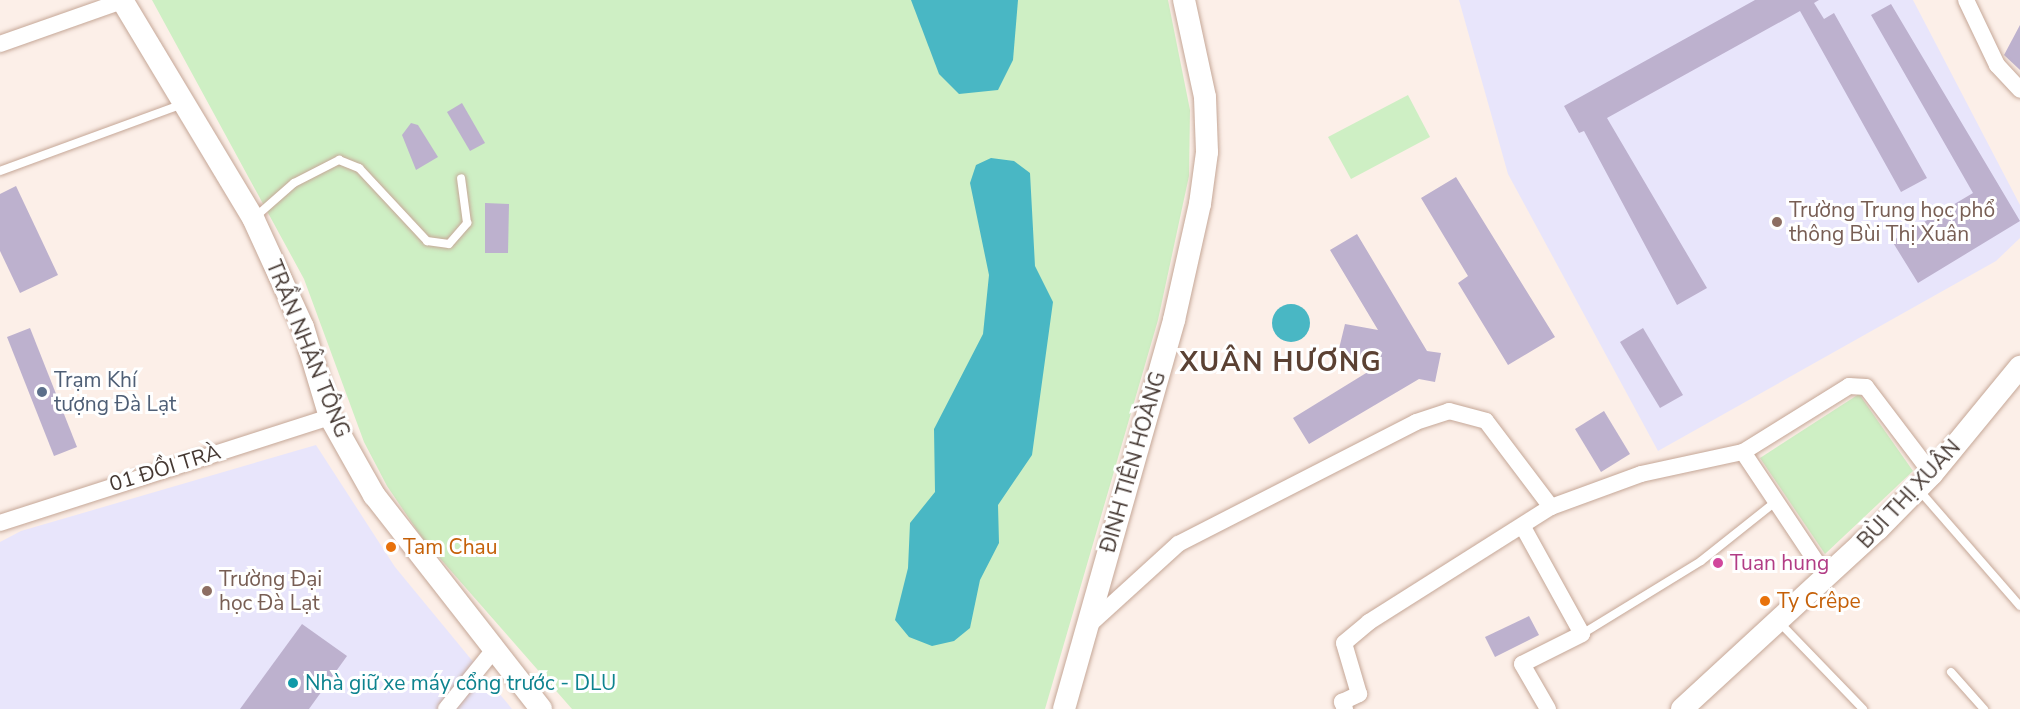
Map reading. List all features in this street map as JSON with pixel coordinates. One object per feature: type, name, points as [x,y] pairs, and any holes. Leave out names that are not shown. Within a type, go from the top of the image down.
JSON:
[{"type":"main road","name":"TRẦN NHÂN TÔNG","points":[[122,0],[253,218],[303,327],[330,417],[374,495],[492,652],[541,709]]},
{"type":"main road","name":"ĐINH TIÊN HOÀNG","points":[[1064,709],[1174,320],[1200,204],[1207,152],[1205,97],[1184,0]]},
{"type":"main road","name":"BÙI THỊ XUÂN","points":[[1682,709],[1827,578],[1925,481],[2020,367]]},
{"type":"street","points":[[0,44],[122,0]]},
{"type":"street","points":[[1966,0],[1997,65],[2020,90]]},
{"type":"street","points":[[1345,709],[1342,702],[1359,694],[1344,643],[1369,622],[1523,527],[1551,507],[1663,468],[1743,452],[1849,386],[1866,387],[1925,481]]},
{"type":"street","points":[[1089,626],[1178,544],[1416,422],[1449,411],[1486,421],[1551,507]]},
{"type":"street","name":"01 ĐỒI TRÀ","points":[[0,523],[330,417]]},
{"type":"street","points":[[1743,452],[1774,503],[1827,578]]},
{"type":"street","points":[[1523,527],[1582,634],[1522,664],[1548,709]]},
{"type":"street","points":[[446,709],[492,652]]},
{"type":"lane","points":[[0,171],[183,104]]},
{"type":"lane","points":[[253,218],[294,183],[339,160],[360,168],[427,241],[449,244],[468,223],[461,178]]},
{"type":"lane","points":[[1925,481],[2020,606]]},
{"type":"lane","points":[[1582,634],[1701,561],[1774,503]]},
{"type":"lane","points":[[1779,622],[1863,709]]},
{"type":"lane","points":[[1951,672],[1984,709]]},
{"type":"shaded area","name":"Trường Trung học phổ thông Bùi Thị Xuân","points":[[1459,0],[1913,0],[2020,205],[2020,238],[1996,261],[1658,451],[1508,174]]},
{"type":"shaded area","name":"Trường Đại học Đà Lạt","points":[[316,445],[395,567],[512,709],[0,709],[0,542],[21,531]]},
{"type":"green space","points":[[152,0],[1168,0],[1190,110],[1189,176],[1158,320],[1045,709],[572,709],[423,539],[387,486],[364,442],[304,279]]},
{"type":"green space","points":[[1408,95],[1430,137],[1351,179],[1328,137]]},
{"type":"green space","points":[[1859,394],[1913,471],[1825,554],[1760,458]]},
{"type":"water","points":[[911,0],[1018,0],[1013,60],[998,90],[959,94],[939,74]]},
{"type":"water","points":[[991,158],[1014,161],[1030,173],[1035,266],[1053,302],[1032,455],[998,505],[999,543],[980,580],[970,628],[954,641],[932,646],[909,637],[895,620],[908,568],[910,523],[935,492],[934,429],[983,334],[989,275],[970,183],[976,165]]},
{"type":"water","points":[[1291,304],[1305,309],[1310,323],[1305,337],[1291,342],[1277,337],[1272,323],[1277,309]]},
{"type":"building","points":[[1755,0],[1819,0],[1814,3],[1824,19],[1834,13],[1927,178],[1901,192],[1800,11],[1607,118],[1707,288],[1677,305],[1584,131],[1579,133],[1564,106]]},
{"type":"building","points":[[1891,4],[2020,221],[1918,283],[1892,241],[1973,193],[1871,15]]},
{"type":"building","points":[[2020,25],[2020,70],[2004,55]]},
{"type":"building","points":[[462,103],[485,143],[470,151],[447,112]]},
{"type":"building","points":[[411,123],[418,125],[438,157],[416,170],[402,135]]},
{"type":"building","points":[[1456,177],[1555,337],[1508,365],[1458,283],[1468,276],[1421,198]]},
{"type":"building","points":[[16,186],[58,275],[20,293],[0,251],[0,194]]},
{"type":"building","points":[[485,203],[509,204],[508,253],[485,253]]},
{"type":"building","points":[[1357,234],[1427,351],[1441,353],[1435,382],[1419,379],[1309,444],[1293,418],[1371,370],[1336,361],[1345,324],[1378,330],[1330,250]]},
{"type":"building","name":"Trạm Khí tượng Đà Lạt","points":[[30,328],[77,447],[54,456],[7,337]]},
{"type":"building","points":[[1643,328],[1683,395],[1660,408],[1620,342]]},
{"type":"building","points":[[1604,411],[1630,454],[1601,472],[1575,429]]},
{"type":"building","points":[[1529,616],[1539,635],[1495,657],[1485,637]]},
{"type":"building","name":"Nhà giữ xe máy cổng trước - DLU","points":[[302,624],[347,656],[309,709],[240,709]]},
{"type":"place","name":"Trường Trung học phổ thông Bùi Thị Xuân","points":[[1777,222]]},
{"type":"place","name":"Trạm Khí tượng Đà Lạt","points":[[42,392]]},
{"type":"place","name":"Tam Chau","points":[[391,547]]},
{"type":"place","name":"Tuan hung","points":[[1718,563]]},
{"type":"place","name":"Trường Đại học Đà Lạt","points":[[207,591]]},
{"type":"place","name":"Ty Crêpe","points":[[1765,601]]},
{"type":"place","name":"Nhà giữ xe máy cổng trước - DLU","points":[[293,683]]},
{"type":"district","name":"XUÂN HƯƠNG","points":[[1281,363]]}]
